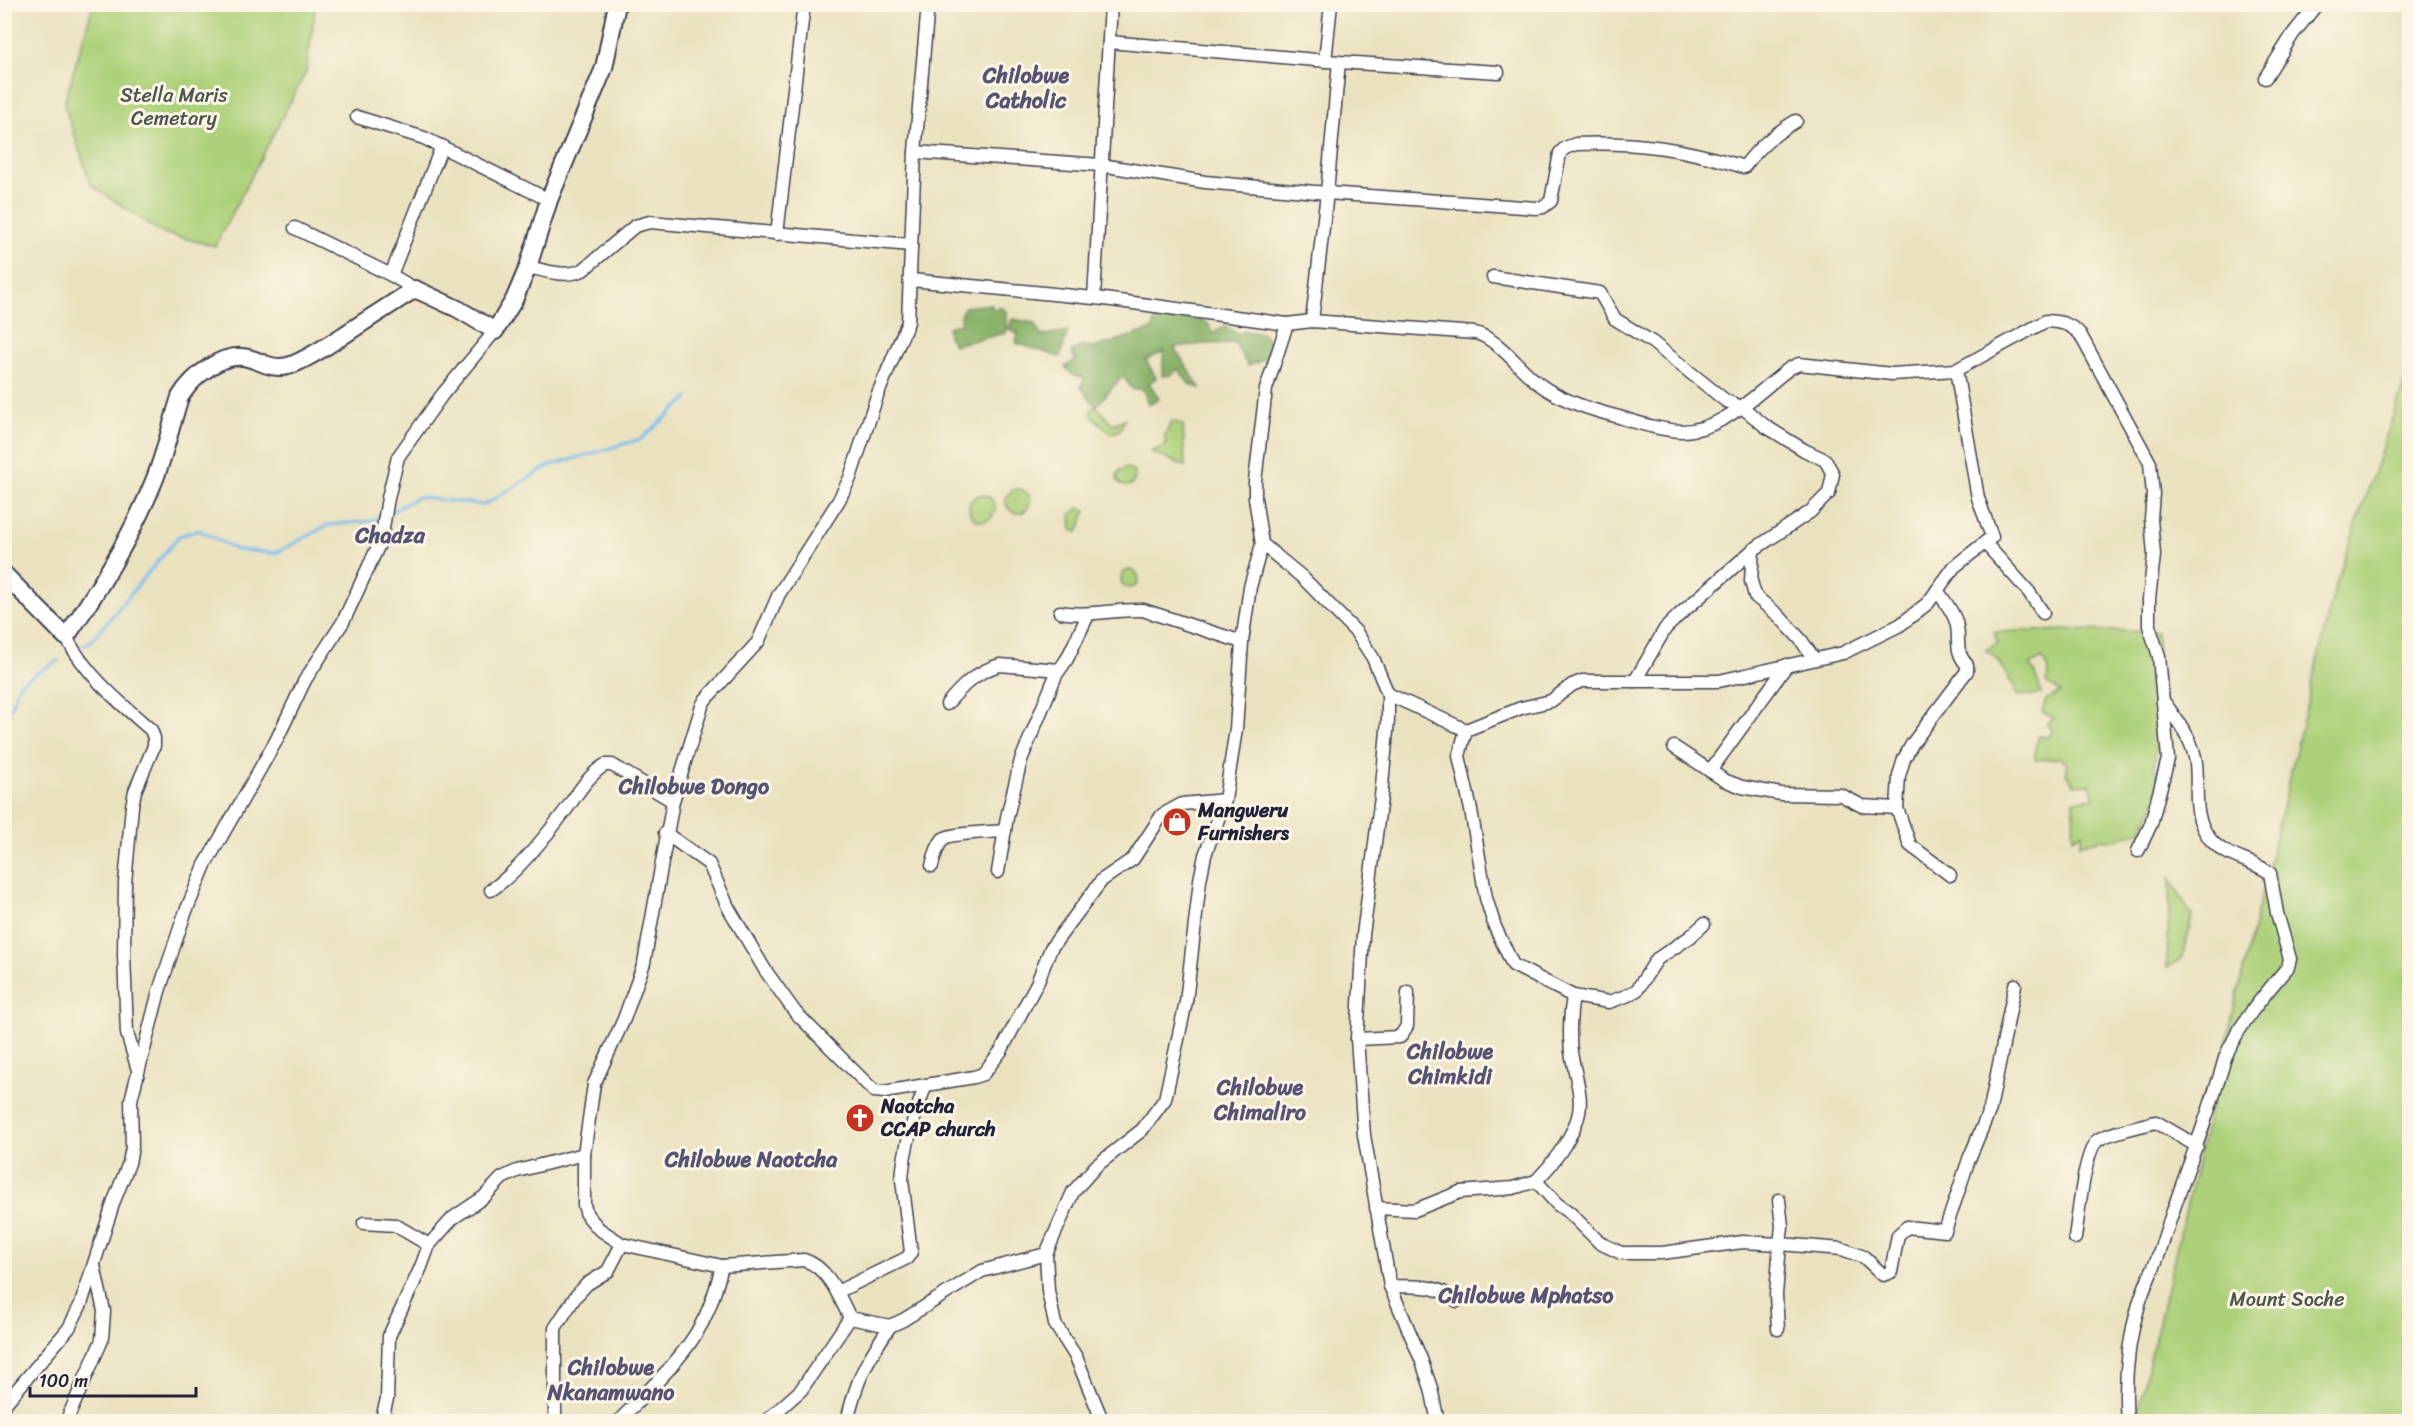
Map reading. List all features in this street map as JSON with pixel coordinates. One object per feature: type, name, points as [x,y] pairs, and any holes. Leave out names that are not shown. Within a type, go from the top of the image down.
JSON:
[{"type":"street","points":[[4,1405],[69,1328],[81,1304],[114,1201],[129,1164],[132,1147],[131,1100],[163,981],[184,916],[205,865],[276,741],[305,680],[343,622],[380,545],[396,462],[401,452],[442,395],[495,331],[514,300],[528,267],[549,200],[604,68],[617,4]]},
{"type":"street","points":[[777,234],[804,4]]},
{"type":"street","points":[[850,1318],[837,1292],[812,1262],[804,1260],[722,1266],[622,1244],[599,1229],[587,1215],[583,1198],[585,1154],[594,1084],[624,1019],[644,963],[665,833],[705,700],[758,642],[779,594],[839,501],[850,478],[877,396],[908,322],[915,153],[928,4]]},
{"type":"street","points":[[1094,298],[1111,4]]},
{"type":"street","points":[[1325,61],[1331,4]]},
{"type":"street","points":[[2265,78],[2293,34],[2317,4]]},
{"type":"street","points":[[1109,42],[1325,61],[1498,72]]},
{"type":"street","points":[[1312,321],[1339,62]]},
{"type":"street","points":[[357,117],[424,138],[549,200]]},
{"type":"street","points":[[915,153],[1101,165],[1205,182],[1327,193],[1544,207],[1551,201],[1557,160],[1565,148],[1589,144],[1656,146],[1693,152],[1744,167],[1765,142],[1796,121]]},
{"type":"street","points":[[391,275],[442,146]]},
{"type":"street","points":[[528,267],[574,274],[601,256],[635,226],[650,222],[911,245]]},
{"type":"street","points":[[295,228],[458,309],[495,331]]},
{"type":"street","points":[[1493,277],[1586,289],[1600,293],[1615,319],[1652,342],[1726,401],[1742,406],[1765,426],[1825,460],[1833,474],[1829,493],[1819,504],[1754,550],[1665,629],[1635,681]]},
{"type":"street","points":[[911,280],[1094,298],[1287,324],[1312,321],[1481,334],[1539,385],[1588,409],[1654,427],[1681,431],[1700,428],[1720,420],[1742,406],[1782,374],[1800,364],[1892,374],[1956,370],[2046,321],[2071,325],[2080,334],[2150,463],[2154,555],[2149,598],[2149,626],[2159,656],[2168,743],[2166,768],[2151,824],[2138,851]]},
{"type":"street","points":[[66,637],[89,604],[129,535],[154,480],[180,397],[186,388],[210,368],[233,357],[248,358],[274,367],[288,366],[315,353],[415,289]]},
{"type":"street","points":[[1103,1422],[1077,1357],[1055,1324],[1048,1291],[1046,1254],[1073,1192],[1095,1166],[1142,1130],[1165,1098],[1186,1002],[1203,864],[1224,800],[1236,729],[1242,642],[1250,587],[1262,544],[1255,498],[1255,481],[1266,389],[1287,324]]},
{"type":"street","points":[[1388,694],[1466,730],[1521,708],[1551,701],[1576,682],[1719,681],[1843,653],[1900,625],[1928,603],[1947,573],[1992,537],[1978,498],[1956,370]]},
{"type":"street","points":[[1985,543],[2029,592],[2043,613]]},
{"type":"street","points":[[1262,544],[1302,577],[1356,632],[1373,658],[1388,694],[1381,797],[1363,935],[1357,1039],[1364,1135],[1390,1286],[1421,1359],[1431,1388],[1438,1422]]},
{"type":"street","points":[[1754,550],[1751,580],[1755,596],[1778,615],[1801,640],[1814,659]]},
{"type":"street","points":[[4,574],[66,637],[77,658],[99,684],[151,730],[154,738],[154,746],[135,791],[132,806],[125,883],[124,955],[127,1033],[138,1070]]},
{"type":"street","points":[[1937,590],[1958,627],[1958,649],[1967,671],[1925,725],[1904,759],[1899,776],[1897,808],[1910,845],[1950,875]]},
{"type":"street","points":[[1060,612],[1088,615],[1143,610],[1242,642]]},
{"type":"street","points":[[998,872],[1021,760],[1059,670],[1067,659],[1088,615]]},
{"type":"street","points":[[947,704],[968,681],[992,667],[1000,665],[1059,670]]},
{"type":"street","points":[[1710,771],[1786,665]]},
{"type":"street","points":[[2127,1422],[2125,1380],[2137,1311],[2160,1250],[2168,1220],[2197,1146],[2229,1047],[2288,967],[2290,959],[2277,913],[2270,873],[2235,857],[2210,838],[2197,811],[2196,763],[2192,744],[2187,733],[2164,702]]},
{"type":"street","points":[[1466,730],[1459,756],[1472,810],[1486,898],[1513,965],[1573,996],[1609,1002],[1637,990],[1657,959],[1690,937],[1704,924]]},
{"type":"street","points":[[1674,747],[1724,780],[1742,787],[1781,794],[1841,795],[1862,806],[1897,808]]},
{"type":"street","points":[[491,890],[513,873],[580,791],[605,765],[612,765],[673,801]]},
{"type":"street","points":[[665,833],[709,864],[728,908],[765,970],[795,1012],[874,1091],[884,1092],[925,1087],[983,1074],[1001,1051],[1017,1023],[1051,948],[1102,880],[1133,859],[1162,815],[1182,804],[1224,800]]},
{"type":"street","points":[[932,866],[937,850],[944,839],[954,835],[1005,831]]},
{"type":"street","points":[[1536,1181],[1557,1204],[1577,1219],[1600,1243],[1621,1253],[1662,1253],[1743,1242],[1780,1244],[1842,1249],[1864,1257],[1883,1275],[1891,1272],[1898,1235],[1907,1227],[1945,1231],[1969,1160],[1990,1109],[2015,985]]},
{"type":"street","points":[[1357,1039],[1400,1037],[1407,1026],[1408,992]]},
{"type":"street","points":[[1376,1208],[1415,1210],[1460,1192],[1513,1188],[1536,1181],[1550,1166],[1578,1120],[1580,1105],[1571,1050],[1570,1014],[1573,996]]},
{"type":"street","points":[[837,1292],[907,1258],[911,1252],[902,1180],[903,1168],[911,1126],[925,1087]]},
{"type":"street","points":[[2075,1238],[2085,1170],[2091,1150],[2098,1140],[2156,1122],[2197,1146]]},
{"type":"street","points":[[381,1422],[387,1399],[389,1336],[429,1245],[453,1218],[484,1197],[501,1178],[518,1171],[585,1154]]},
{"type":"street","points":[[1778,1329],[1776,1295],[1782,1226],[1779,1200]]},
{"type":"street","points":[[364,1223],[395,1225],[429,1245]]},
{"type":"street","points":[[555,1415],[555,1329],[576,1296],[587,1284],[608,1271],[622,1244]]},
{"type":"street","points":[[847,1422],[856,1386],[865,1363],[890,1326],[982,1271],[1046,1254]]},
{"type":"street","points":[[66,1422],[102,1340],[104,1311],[94,1264]]},
{"type":"street","points":[[618,1422],[661,1377],[699,1329],[715,1293],[722,1266]]},
{"type":"street","points":[[1390,1286],[1426,1287],[1445,1291],[1456,1301]]},
{"type":"street","points":[[850,1318],[890,1326]]},
{"type":"street","points":[[765,1422],[801,1390],[850,1318]]},
{"type":"green space","name":"Stella Maris Cemetary","points":[[93,5],[316,5],[306,72],[215,246],[162,233],[91,185],[64,104]]},
{"type":"green space","points":[[991,304],[993,310],[1001,307],[1006,311],[1006,333],[954,345],[948,336],[948,327],[960,324],[961,313],[965,307]]},
{"type":"green space","points":[[1192,314],[1193,321],[1199,319],[1208,324],[1213,334],[1226,325],[1228,329],[1240,334],[1245,331],[1261,333],[1270,342],[1265,359],[1248,366],[1235,343],[1174,347],[1200,388],[1189,384],[1179,369],[1170,375],[1162,376],[1164,351],[1146,360],[1156,378],[1149,383],[1159,399],[1148,404],[1143,389],[1132,389],[1123,376],[1096,406],[1080,386],[1086,378],[1073,375],[1065,367],[1076,360],[1071,352],[1082,346],[1097,347],[1153,329],[1156,315]]},
{"type":"green space","points":[[1012,319],[1034,323],[1041,336],[1068,331],[1060,357],[1016,343],[1018,334],[1009,329]]},
{"type":"green space","name":"Mount Soche","points":[[2409,369],[2409,1421],[2135,1422],[2335,587]]},
{"type":"green space","points":[[1096,406],[1113,424],[1125,419],[1120,430],[1113,433],[1091,416],[1091,410]]},
{"type":"green space","points":[[1172,421],[1183,425],[1185,466],[1151,452],[1166,445],[1165,436]]},
{"type":"green space","points":[[1126,468],[1132,471],[1135,477],[1132,483],[1126,486],[1120,483],[1117,477],[1120,471]]},
{"type":"green space","points":[[1013,489],[1023,489],[1030,496],[1030,506],[1023,513],[1013,513],[1006,506],[1006,496]]},
{"type":"green space","points":[[982,495],[991,499],[995,508],[991,517],[982,521],[973,517],[969,508],[973,499]]},
{"type":"green space","points":[[1080,508],[1086,511],[1078,532],[1072,530],[1071,514]]},
{"type":"green space","points":[[1130,570],[1136,573],[1139,579],[1136,585],[1130,588],[1124,585],[1121,579],[1124,573]]},
{"type":"green space","points":[[2073,630],[2157,632],[2159,723],[2154,765],[2160,782],[2152,811],[2141,831],[2113,841],[2101,839],[2079,845],[2083,832],[2073,838],[2074,801],[2094,798],[2090,784],[2075,785],[2066,774],[2068,764],[2060,758],[2035,760],[2039,735],[2048,738],[2053,729],[2046,725],[2053,718],[2042,712],[2046,700],[2061,692],[2047,683],[2048,669],[2042,658],[2030,665],[2036,674],[2041,694],[2017,696],[2014,685],[2007,678],[1997,659],[1986,650],[1998,643],[1994,632]]},
{"type":"green space","points":[[2170,878],[2192,916],[2183,957],[2167,968]]},
{"type":"waterway","points":[[391,512],[418,497],[484,505],[549,466],[641,439],[688,398]]},
{"type":"waterway","points":[[83,646],[92,640],[179,536],[199,530],[237,550],[276,553],[328,525],[372,521],[382,516]]},
{"type":"waterway","points":[[4,724],[20,683],[59,660]]},
{"type":"place","name":"Mangweru Furnishers","points":[[1177,822]]},
{"type":"place","name":"Naotcha CCAP church","points":[[860,1118]]},
{"type":"district","name":"Chilobwe Catholic","points":[[1026,88]]},
{"type":"district","name":"Chadza","points":[[390,535]]},
{"type":"district","name":"Chilobwe Dongo","points":[[694,786]]},
{"type":"district","name":"Chilobwe Chimkidi","points":[[1450,1064]]},
{"type":"district","name":"Chilobwe Chimaliro","points":[[1260,1100]]},
{"type":"district","name":"Chilobwe Naotcha","points":[[751,1159]]},
{"type":"district","name":"Chilobwe Mphatso","points":[[1526,1295]]},
{"type":"district","name":"Chilobwe Nkanamwano","points":[[611,1380]]}]
